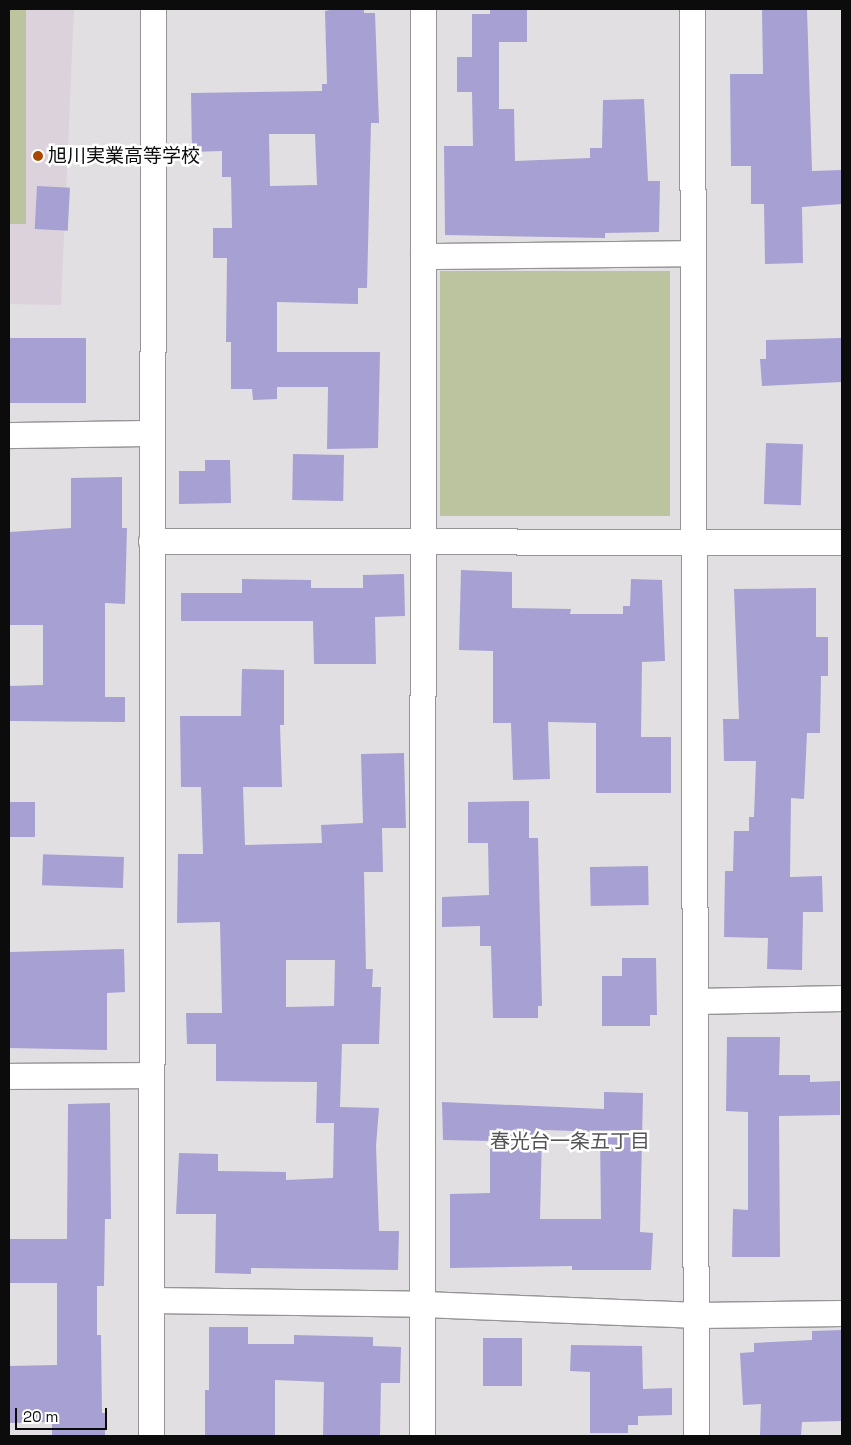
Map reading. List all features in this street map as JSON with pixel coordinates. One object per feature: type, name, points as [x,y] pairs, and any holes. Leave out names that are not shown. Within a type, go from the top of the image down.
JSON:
[{"type":"street","points":[[151,1436],[152,1300],[149,1075],[153,9]]},
{"type":"street","points":[[422,1436],[423,9]]},
{"type":"street","points":[[692,9],[698,1315],[696,1436]]},
{"type":"street","points":[[423,256],[693,253]]},
{"type":"street","points":[[9,435],[151,433]]},
{"type":"street","points":[[151,541],[423,543],[842,542]]},
{"type":"street","points":[[696,1002],[842,998]]},
{"type":"street","points":[[9,1076],[149,1075]]},
{"type":"street","points":[[152,1300],[423,1304],[698,1315],[842,1313]]},
{"type":"shaded area","name":"旭川実業高等学校","points":[[9,9],[74,9],[61,305],[9,304]]},
{"type":"green space","points":[[9,9],[26,9],[26,224],[9,224]]},
{"type":"green space","points":[[440,271],[670,271],[670,516],[440,516]]},
{"type":"building","points":[[364,9],[364,13],[375,13],[379,123],[371,123],[367,288],[358,288],[358,304],[277,302],[277,352],[380,352],[378,448],[327,449],[328,387],[277,387],[277,399],[253,400],[252,389],[231,389],[231,342],[226,342],[227,258],[213,258],[213,228],[232,228],[231,177],[222,177],[222,151],[192,152],[191,93],[322,91],[322,84],[327,84],[325,11]],"holes":[[[269,134],[315,134],[317,185],[270,186]]]},
{"type":"building","points":[[490,9],[527,9],[527,42],[499,42],[499,109],[514,109],[515,161],[590,158],[590,148],[602,148],[603,100],[644,99],[648,181],[660,181],[659,232],[605,233],[605,238],[445,235],[444,146],[473,146],[472,92],[457,92],[457,57],[472,57],[472,14],[490,14]]},
{"type":"building","points":[[762,9],[807,9],[812,171],[842,170],[842,204],[802,207],[803,263],[765,264],[764,204],[751,204],[751,166],[731,166],[730,74],[763,74]]},
{"type":"building","points":[[37,186],[70,188],[68,231],[35,229]]},
{"type":"building","points":[[9,338],[86,338],[86,403],[9,403]]},
{"type":"building","points":[[842,338],[842,382],[762,386],[760,359],[766,359],[766,340]]},
{"type":"building","points":[[766,443],[803,444],[801,505],[764,504]]},
{"type":"building","points":[[293,454],[344,455],[343,501],[292,500]]},
{"type":"building","points":[[205,460],[230,460],[231,503],[179,504],[179,471],[205,471]]},
{"type":"building","points":[[122,477],[122,528],[127,528],[125,604],[105,603],[105,697],[125,697],[125,722],[9,721],[9,686],[43,685],[43,625],[9,625],[9,532],[71,528],[71,478]]},
{"type":"building","points":[[461,570],[512,572],[512,608],[571,609],[570,614],[623,614],[623,606],[630,606],[631,579],[662,580],[665,661],[642,662],[641,737],[671,737],[671,793],[596,793],[596,723],[548,722],[550,779],[513,780],[511,723],[493,723],[493,651],[459,650]]},
{"type":"building","points":[[404,574],[405,616],[375,617],[376,664],[314,664],[313,621],[181,621],[181,593],[242,593],[242,579],[311,580],[311,588],[363,588],[363,575]]},
{"type":"building","points":[[816,588],[816,637],[828,637],[828,676],[821,676],[820,733],[807,733],[804,799],[791,798],[790,877],[822,876],[823,912],[803,912],[802,970],[767,969],[768,938],[724,937],[725,871],[733,871],[734,831],[749,831],[749,817],[754,817],[756,761],[724,761],[723,719],[739,719],[734,589]]},
{"type":"building","points":[[242,669],[284,670],[284,725],[280,725],[282,787],[243,787],[245,845],[322,843],[321,825],[363,823],[361,754],[404,753],[406,828],[382,828],[383,872],[364,872],[366,969],[373,969],[372,987],[381,987],[379,1044],[342,1044],[340,1107],[379,1108],[376,1146],[379,1231],[399,1231],[398,1270],[251,1268],[251,1274],[215,1273],[216,1214],[176,1214],[179,1153],[218,1154],[218,1171],[286,1172],[286,1180],[333,1178],[334,1123],[316,1123],[317,1082],[216,1081],[216,1044],[187,1044],[186,1013],[222,1013],[220,922],[177,923],[178,854],[203,854],[201,787],[181,787],[180,716],[241,716]],"holes":[[[286,960],[335,960],[334,1006],[286,1007]]]},
{"type":"building","points":[[529,801],[529,838],[538,838],[542,1006],[538,1006],[538,1018],[493,1018],[491,946],[480,946],[480,926],[442,927],[442,897],[489,895],[488,843],[468,843],[468,802]]},
{"type":"building","points":[[9,802],[35,802],[35,837],[9,837]]},
{"type":"building","points":[[43,854],[124,857],[123,888],[42,885]]},
{"type":"building","points":[[648,866],[649,905],[591,906],[590,867]]},
{"type":"building","points":[[124,949],[125,992],[107,993],[107,1050],[9,1048],[9,952]]},
{"type":"building","points":[[622,958],[656,958],[657,1015],[650,1015],[650,1026],[602,1026],[602,976],[622,976]]},
{"type":"building","points":[[727,1037],[780,1037],[779,1075],[810,1075],[810,1082],[840,1081],[840,1115],[779,1116],[780,1257],[732,1257],[733,1209],[748,1210],[748,1112],[726,1111]]},
{"type":"building","points":[[604,1092],[643,1093],[640,1232],[653,1233],[651,1270],[572,1270],[572,1266],[450,1268],[450,1194],[490,1193],[490,1141],[443,1140],[442,1102],[604,1109]],"holes":[[[546,1130],[600,1132],[601,1219],[540,1219],[542,1132]]]},
{"type":"building","points":[[110,1103],[111,1219],[105,1219],[104,1286],[97,1286],[97,1335],[101,1335],[102,1413],[105,1413],[105,1436],[52,1436],[52,1422],[9,1423],[9,1366],[57,1365],[57,1283],[9,1283],[9,1239],[67,1239],[68,1104]]},
{"type":"building","points":[[209,1327],[248,1327],[248,1344],[294,1344],[294,1335],[373,1337],[373,1346],[401,1347],[400,1383],[381,1383],[380,1436],[323,1436],[324,1382],[275,1380],[275,1436],[205,1436],[205,1390],[209,1390]]},
{"type":"building","points":[[842,1330],[842,1421],[802,1422],[801,1436],[760,1436],[761,1404],[743,1405],[740,1353],[754,1352],[754,1343],[812,1340],[812,1331]]},
{"type":"building","points":[[483,1338],[522,1338],[522,1386],[483,1386]]},
{"type":"building","points":[[571,1345],[642,1346],[643,1389],[672,1388],[672,1415],[638,1416],[638,1425],[628,1425],[628,1433],[590,1433],[590,1372],[570,1371]]},
{"type":"place","name":"旭川実業高等学校","points":[[38,156]]},
{"type":"district","name":"春光台一条五丁目","points":[[570,1141]]}]
